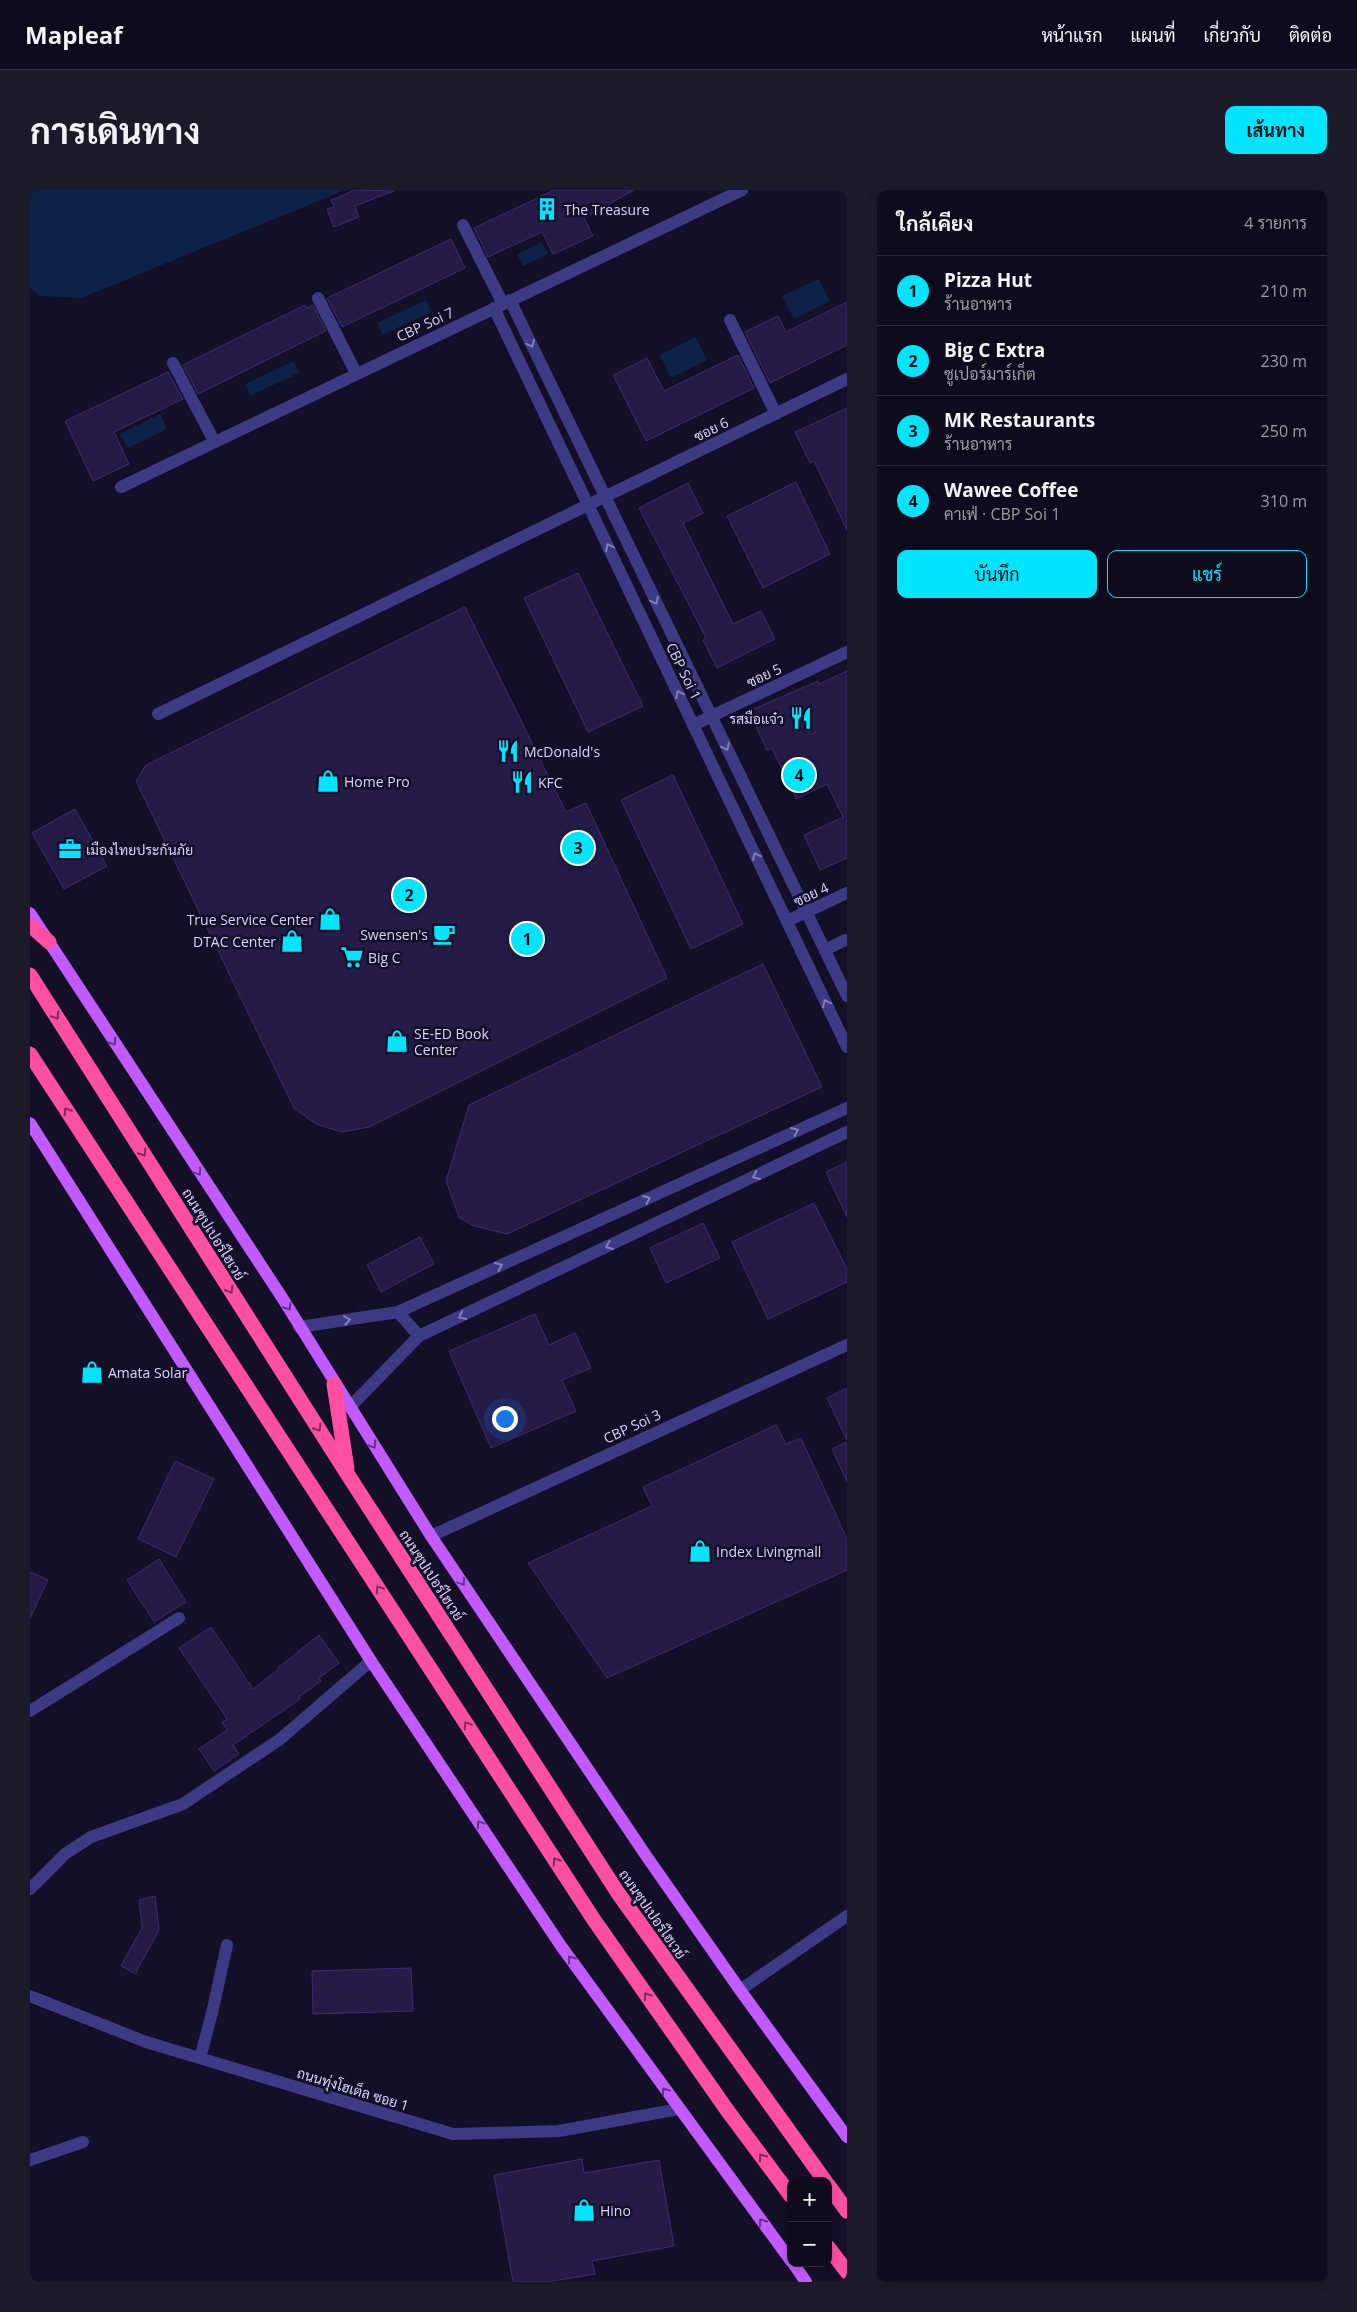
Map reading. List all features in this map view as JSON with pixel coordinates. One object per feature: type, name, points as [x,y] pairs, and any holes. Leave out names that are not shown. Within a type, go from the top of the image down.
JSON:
[{"type":"highway","points":[[30,925],[49,942]]},
{"type":"highway","name":"ถนนซุปเปอร์ไฮเวย์","points":[[30,975],[348,1475],[618,1893],[822,2177]]},
{"type":"highway","points":[[30,1054],[589,1912],[727,2110],[787,2191]]},
{"type":"highway","points":[[334,1384],[348,1475]]},
{"type":"highway","points":[[832,2190],[847,2211]]},
{"type":"highway","points":[[832,2252],[847,2272]]},
{"type":"main road","points":[[30,913],[299,1327],[431,1536],[646,1857],[740,1990],[845,2131]]},
{"type":"main road","points":[[30,1123],[371,1661],[562,1946],[787,2255]]},
{"type":"main road","points":[[796,2267],[806,2282]]},
{"type":"street","name":"CBP Soi 7","points":[[121,487],[742,190]]},
{"type":"street","points":[[463,225],[502,304]]},
{"type":"street","points":[[318,298],[356,373]]},
{"type":"street","name":"CBP Soi 1","points":[[502,304],[605,498],[847,996]]},
{"type":"street","name":"CBP Soi 1","points":[[502,304],[589,506],[847,1047]]},
{"type":"street","points":[[730,320],[776,414]]},
{"type":"street","points":[[173,363],[214,441]]},
{"type":"street","name":"ซอย 6","points":[[158,714],[847,379]]},
{"type":"street","name":"ซอย 5","points":[[693,725],[847,652]]},
{"type":"street","name":"ซอย 4","points":[[787,922],[847,894]]},
{"type":"street","points":[[825,950],[845,940]]},
{"type":"street","points":[[299,1327],[398,1312],[847,1108]]},
{"type":"street","points":[[349,1408],[420,1336],[847,1132]]},
{"type":"street","points":[[398,1312],[420,1336]]},
{"type":"street","name":"CBP Soi 3","points":[[431,1536],[847,1345]]},
{"type":"street","points":[[30,1711],[179,1618]]},
{"type":"street","points":[[30,1889],[65,1854],[91,1837],[183,1804],[279,1740],[371,1661]]},
{"type":"street","points":[[740,1990],[847,1916]]},
{"type":"street","points":[[200,2058],[227,1945]]},
{"type":"street","name":"ถนนทุ่งโฮเต็ล ซอย 1","points":[[30,1996],[146,2042],[453,2134],[559,2132],[679,2109]]},
{"type":"street","points":[[30,2160],[83,2142]]},
{"type":"water","points":[[30,190],[345,190],[81,298],[40,296],[30,288]]},
{"type":"water","points":[[541,242],[548,254],[523,266],[517,255]]},
{"type":"water","points":[[819,279],[830,301],[794,319],[782,296]]},
{"type":"water","points":[[426,300],[432,312],[382,335],[377,323]]},
{"type":"water","points":[[696,337],[707,360],[671,378],[660,355]]},
{"type":"water","points":[[294,361],[299,373],[250,396],[245,384]]},
{"type":"water","points":[[160,414],[167,429],[128,448],[120,434]]},
{"type":"building","points":[[355,190],[394,191],[355,206],[359,217],[334,227],[327,209],[334,207],[331,200]]},
{"type":"building","name":"The Treasure","points":[[554,190],[634,190],[584,218],[593,236],[553,254],[542,232],[488,257],[474,228]]},
{"type":"building","points":[[451,239],[465,268],[342,327],[327,298]]},
{"type":"building","points":[[847,302],[847,345],[770,383],[745,332],[778,316],[786,332]]},
{"type":"building","points":[[305,305],[307,308],[313,305],[326,331],[198,394],[183,365]]},
{"type":"building","points":[[738,355],[754,388],[646,441],[613,375],[647,358],[664,391]]},
{"type":"building","points":[[168,372],[183,399],[114,432],[129,464],[93,481],[65,421]]},
{"type":"building","points":[[847,408],[847,530],[814,461],[810,463],[795,432]]},
{"type":"building","points":[[796,482],[830,554],[763,588],[727,516]]},
{"type":"building","points":[[688,483],[703,513],[683,523],[733,624],[761,611],[775,639],[717,668],[703,640],[706,638],[639,508]]},
{"type":"building","points":[[578,573],[643,706],[588,732],[524,598]]},
{"type":"building","points":[[465,607],[566,812],[586,803],[667,978],[369,1127],[342,1132],[316,1124],[294,1108],[136,781],[146,765]]},
{"type":"building","points":[[847,671],[847,858],[820,870],[804,835],[843,817],[827,784],[796,799],[772,748],[767,750],[749,711],[818,681],[819,684]]},
{"type":"building","points":[[673,775],[743,924],[691,949],[621,800]]},
{"type":"building","name":"เมืองไทยประกันภัย","points":[[75,809],[107,866],[64,889],[32,833]]},
{"type":"building","points":[[763,964],[822,1087],[507,1234],[474,1226],[459,1217],[446,1181],[469,1105]]},
{"type":"building","points":[[847,1162],[847,1217],[826,1172]]},
{"type":"building","points":[[814,1203],[847,1269],[847,1282],[768,1319],[732,1242]]},
{"type":"building","points":[[703,1223],[720,1258],[666,1283],[650,1248]]},
{"type":"building","points":[[420,1237],[434,1264],[381,1292],[367,1265]]},
{"type":"building","points":[[535,1314],[549,1345],[575,1333],[591,1368],[562,1380],[576,1411],[491,1448],[449,1351]]},
{"type":"building","points":[[847,1388],[847,1440],[827,1398]]},
{"type":"building","name":"Index Livingmall","points":[[776,1425],[786,1444],[801,1438],[847,1539],[847,1570],[607,1678],[528,1563],[652,1506],[643,1487]]},
{"type":"building","points":[[847,1442],[847,1482],[832,1449]]},
{"type":"building","points":[[175,1461],[214,1479],[176,1557],[138,1539]]},
{"type":"building","points":[[159,1559],[186,1602],[154,1622],[127,1580]]},
{"type":"building","points":[[30,1572],[48,1580],[30,1618]]},
{"type":"building","points":[[211,1627],[253,1689],[319,1635],[339,1663],[319,1678],[321,1681],[299,1697],[300,1699],[233,1745],[239,1754],[214,1771],[199,1749],[227,1730],[222,1722],[227,1719],[179,1648]]},
{"type":"building","points":[[155,1896],[159,1930],[135,1974],[121,1966],[142,1928],[139,1900]]},
{"type":"building","points":[[411,1968],[413,2011],[313,2014],[312,1971]]},
{"type":"building","name":"Hino","points":[[582,2159],[584,2173],[659,2160],[674,2246],[592,2261],[595,2274],[548,2282],[513,2282],[494,2175]]},
{"type":"place","name":"The Treasure","points":[[547,209]]},
{"type":"place","name":"รสมือแจ๋ว","points":[[801,718]]},
{"type":"place","name":"McDonald's","points":[[508,751]]},
{"type":"place","name":"Wawee Coffee","points":[[799,775]]},
{"type":"place","name":"Home Pro","points":[[328,781]]},
{"type":"place","name":"KFC","points":[[522,782]]},
{"type":"place","name":"MK Restaurants","points":[[578,848]]},
{"type":"place","name":"เมืองไทยประกันภัย","points":[[70,849]]},
{"type":"place","name":"Big C Extra","points":[[409,895]]},
{"type":"place","name":"True Service Center","points":[[330,919]]},
{"type":"place","name":"Swensen's","points":[[444,934]]},
{"type":"place","name":"Pizza Hut","points":[[527,939]]},
{"type":"place","name":"DTAC Center","points":[[292,941]]},
{"type":"place","name":"Big C","points":[[352,957]]},
{"type":"place","name":"SE-ED Book Center","points":[[397,1041]]},
{"type":"place","name":"Amata Solar","points":[[92,1372]]},
{"type":"place","name":"Index Livingmall","points":[[700,1551]]},
{"type":"place","name":"Hino","points":[[584,2210]]}]
